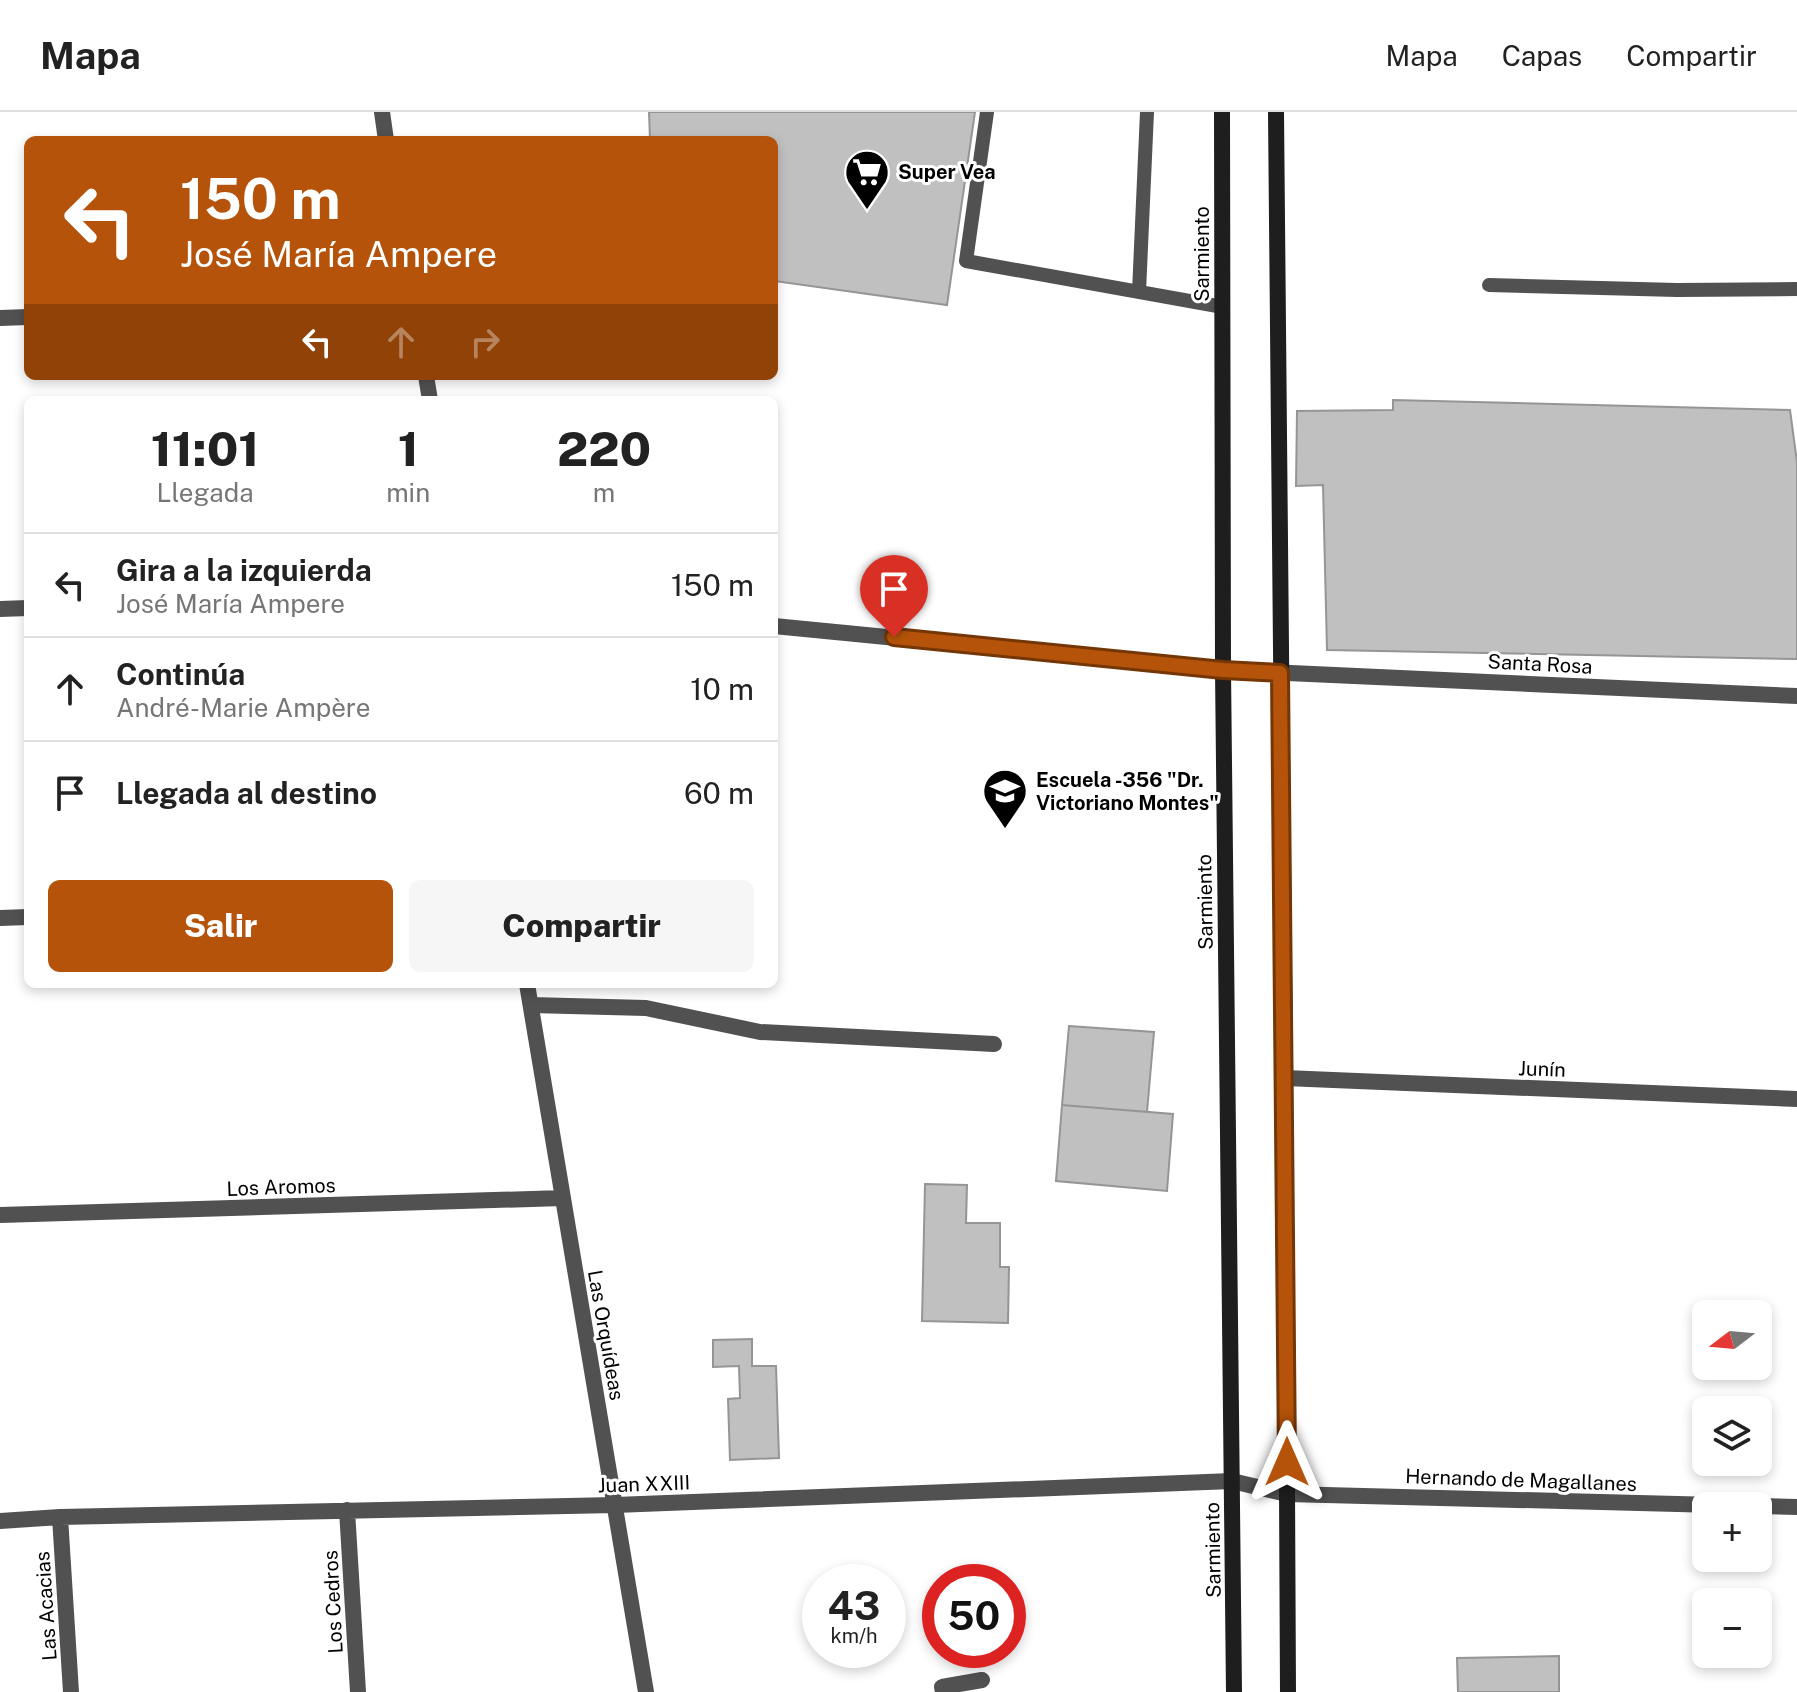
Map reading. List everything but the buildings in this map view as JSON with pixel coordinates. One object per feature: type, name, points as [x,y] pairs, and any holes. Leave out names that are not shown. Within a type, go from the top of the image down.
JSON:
[{"type":"main road","name":"Sarmiento","points":[[1222,112],[1223,670],[1234,1692]]},
{"type":"main road","points":[[1276,112],[1288,1692]]},
{"type":"street","points":[[382,112],[385,136]]},
{"type":"street","points":[[0,318],[24,317]]},
{"type":"street","points":[[0,609],[24,608]]},
{"type":"street","name":"Santa Rosa","points":[[778,626],[1223,670],[1797,696]]},
{"type":"street","points":[[0,918],[24,917]]},
{"type":"street","name":"Las Orquídeas","points":[[528,988],[646,1692]]},
{"type":"street","points":[[531,1005],[646,1008],[760,1032],[994,1044]]},
{"type":"street","name":"Junín","points":[[1285,1078],[1797,1099]]},
{"type":"street","name":"Los Aromos","points":[[0,1215],[563,1198]]},
{"type":"street","name":"Juan XXIII","points":[[0,1521],[60,1517],[615,1505],[1232,1481],[1287,1494]]},
{"type":"street","name":"Hernando de Magallanes","points":[[1287,1494],[1692,1504]]},
{"type":"street","name":"Hernando de Magallanes","points":[[1772,1506],[1797,1507]]},
{"type":"street","name":"Los Cedros","points":[[347,1510],[358,1692]]},
{"type":"street","name":"Las Acacias","points":[[60,1517],[71,1692]]},
{"type":"street","points":[[943,1692],[942,1687],[982,1680]]},
{"type":"lane","points":[[987,112],[966,261],[1223,307]]},
{"type":"lane","points":[[1139,292],[1147,112]]},
{"type":"lane","points":[[1489,285],[1677,290],[1797,289]]},
{"type":"place","name":"Super Vea","points":[[867,211]]},
{"type":"place","name":"Escuela -356 \"Dr. Victoriano Montes\"","points":[[1005,830]]},
{"type":"route","points":[[894,637],[1280,673],[1287,1462]]}]
